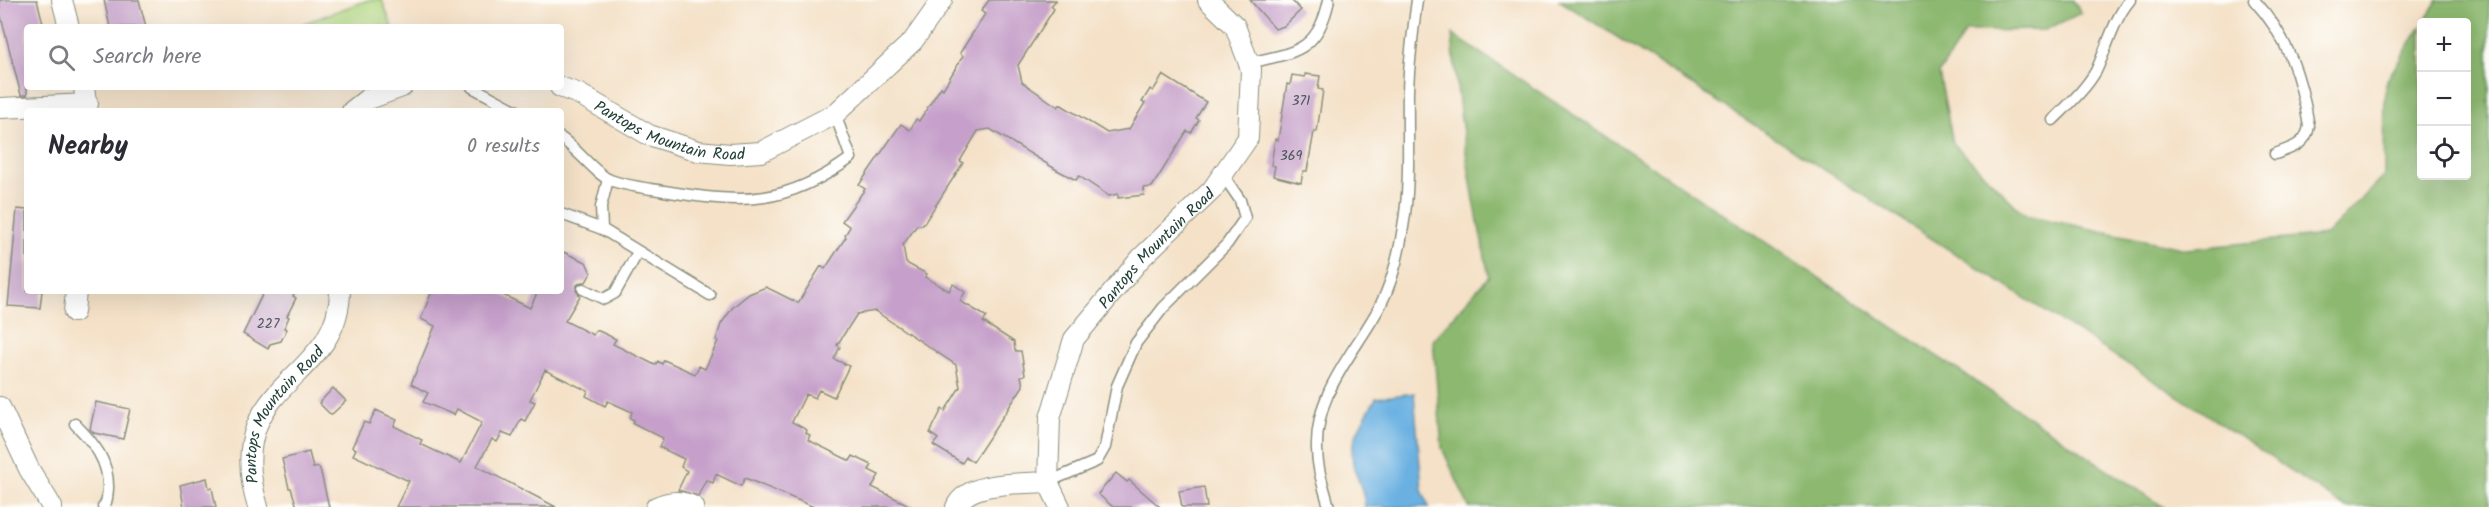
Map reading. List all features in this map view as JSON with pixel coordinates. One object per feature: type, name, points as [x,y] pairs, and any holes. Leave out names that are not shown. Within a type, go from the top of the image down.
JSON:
[{"type":"street","points":[[62,0],[68,24]]},
{"type":"street","name":"Pantops Mountain Road","points":[[564,88],[579,94],[649,135],[698,151],[730,154],[761,152],[835,114],[913,41],[942,0]]},
{"type":"street","name":"Pantops Mountain Road","points":[[1047,482],[1050,418],[1074,339],[1141,258],[1212,190],[1248,138],[1251,69],[1235,26],[1208,0]]},
{"type":"street","points":[[356,108],[366,100],[394,90]]},
{"type":"street","points":[[0,108],[86,101]]},
{"type":"street","points":[[74,312],[76,294]]},
{"type":"street","name":"Pantops Mountain Road","points":[[258,507],[251,474],[250,452],[253,432],[259,417],[273,398],[315,354],[328,336],[336,321],[340,294]]},
{"type":"street","points":[[0,407],[29,469],[52,507]]},
{"type":"street","points":[[956,507],[959,500],[979,488],[1047,482],[1060,507]]},
{"type":"street","points":[[656,507],[665,502],[677,501],[694,507]]},
{"type":"lane","points":[[1249,63],[1307,45],[1316,35],[1326,15],[1329,0]]},
{"type":"lane","points":[[1329,507],[1320,482],[1316,448],[1322,408],[1345,360],[1379,308],[1392,278],[1403,228],[1407,194],[1410,56],[1417,0]]},
{"type":"lane","points":[[2053,120],[2079,94],[2095,72],[2115,25],[2130,0]]},
{"type":"lane","points":[[2254,0],[2280,33],[2294,63],[2305,100],[2309,126],[2308,135],[2301,144],[2275,154]]},
{"type":"lane","points":[[478,90],[511,108]]},
{"type":"lane","points":[[564,140],[608,179],[689,195],[753,200],[794,191],[830,174],[851,158],[835,114]]},
{"type":"lane","points":[[1047,482],[1097,461],[1105,447],[1118,386],[1136,343],[1163,308],[1227,244],[1245,218],[1240,200],[1223,175]]},
{"type":"lane","points":[[602,229],[601,207],[608,179]]},
{"type":"lane","points":[[564,215],[602,229],[710,295]]},
{"type":"lane","points":[[584,289],[604,299],[615,293],[638,252]]},
{"type":"lane","points":[[75,424],[95,445],[108,473],[107,503],[104,507]]},
{"type":"green space","points":[[368,0],[382,0],[391,24],[302,24]]},
{"type":"green space","points":[[1559,0],[2073,0],[2081,13],[2045,30],[1966,31],[1939,73],[1953,143],[2025,215],[2187,249],[2326,235],[2384,176],[2385,83],[2417,32],[2417,180],[2471,180],[2471,18],[2427,18],[2438,0],[2489,0],[2489,507],[2345,507],[2201,411]]},
{"type":"green space","points":[[1452,34],[2164,507],[1469,507],[1442,448],[1433,340],[1489,276],[1466,156]]},
{"type":"water","points":[[1414,393],[1422,490],[1429,507],[1365,507],[1363,493],[1352,461],[1357,433],[1376,398]]},
{"type":"building","points":[[0,0],[37,0],[43,24],[24,24],[24,90],[27,90],[27,95],[21,95],[0,13]]},
{"type":"building","points":[[104,0],[139,0],[145,24],[109,24]]},
{"type":"building","points":[[989,0],[1056,0],[1051,6],[1054,9],[1018,65],[1022,82],[1058,107],[1060,104],[1107,133],[1129,129],[1145,103],[1142,102],[1150,89],[1153,91],[1163,75],[1206,102],[1196,118],[1199,120],[1191,133],[1187,131],[1152,187],[1143,188],[1144,195],[1118,198],[1118,194],[1109,196],[1079,176],[1076,180],[1057,170],[990,129],[978,131],[960,161],[963,163],[923,225],[917,225],[903,245],[906,263],[927,274],[925,277],[949,291],[953,284],[965,292],[960,301],[987,317],[983,322],[1014,342],[1015,351],[1021,351],[1025,375],[1021,376],[1023,386],[973,462],[966,457],[962,463],[933,445],[938,439],[930,433],[942,409],[945,411],[960,387],[956,365],[875,311],[857,314],[837,345],[840,347],[834,359],[849,366],[834,397],[819,390],[815,398],[806,394],[792,422],[807,430],[806,433],[810,435],[808,440],[850,461],[853,456],[872,465],[869,470],[879,475],[872,487],[913,507],[814,507],[745,478],[741,486],[716,474],[713,483],[706,480],[698,496],[678,490],[687,471],[681,467],[684,459],[659,447],[663,438],[633,423],[634,420],[630,418],[632,412],[608,401],[605,406],[586,396],[588,391],[545,370],[530,400],[535,402],[525,421],[521,419],[512,437],[502,433],[497,442],[492,439],[477,466],[556,507],[396,507],[409,481],[353,455],[356,449],[352,447],[364,422],[369,424],[376,410],[397,420],[394,426],[422,440],[420,444],[461,463],[482,422],[457,409],[454,415],[423,402],[428,393],[411,384],[435,326],[421,319],[431,294],[501,294],[530,308],[537,294],[564,294],[564,252],[586,262],[591,273],[586,282],[577,285],[576,290],[580,296],[565,321],[593,335],[596,330],[616,339],[613,344],[655,365],[658,361],[662,364],[664,360],[695,374],[699,366],[705,369],[718,341],[716,340],[721,324],[733,307],[749,294],[766,287],[798,303],[821,266],[825,269],[846,237],[850,227],[842,221],[865,189],[859,185],[901,124],[910,130],[916,119],[919,121],[941,87],[943,89],[963,56],[960,53],[985,14],[981,11]]},
{"type":"building","points":[[1250,0],[1291,0],[1301,10],[1284,26],[1275,29]]},
{"type":"building","points":[[1305,74],[1320,76],[1318,89],[1323,90],[1317,132],[1314,132],[1307,171],[1303,171],[1301,183],[1273,176],[1275,166],[1271,165],[1275,139],[1278,140],[1287,84],[1290,85],[1292,75],[1305,77]]},
{"type":"building","points":[[17,209],[24,210],[24,294],[42,294],[40,308],[8,306]]},
{"type":"building","points":[[263,294],[294,294],[296,298],[287,316],[289,317],[284,328],[287,329],[281,341],[270,344],[268,349],[243,334]]},
{"type":"building","points":[[333,388],[346,401],[331,415],[319,403]]},
{"type":"building","points":[[96,402],[130,409],[123,439],[94,433],[90,429]]},
{"type":"building","points":[[309,452],[313,468],[320,469],[329,507],[297,507],[291,488],[289,488],[282,459]]},
{"type":"building","points":[[1116,473],[1127,482],[1129,480],[1160,507],[1113,507],[1098,494]]},
{"type":"building","points":[[207,478],[209,488],[212,488],[216,507],[184,507],[180,485]]},
{"type":"building","points":[[1204,487],[1207,507],[1182,507],[1179,491]]}]
